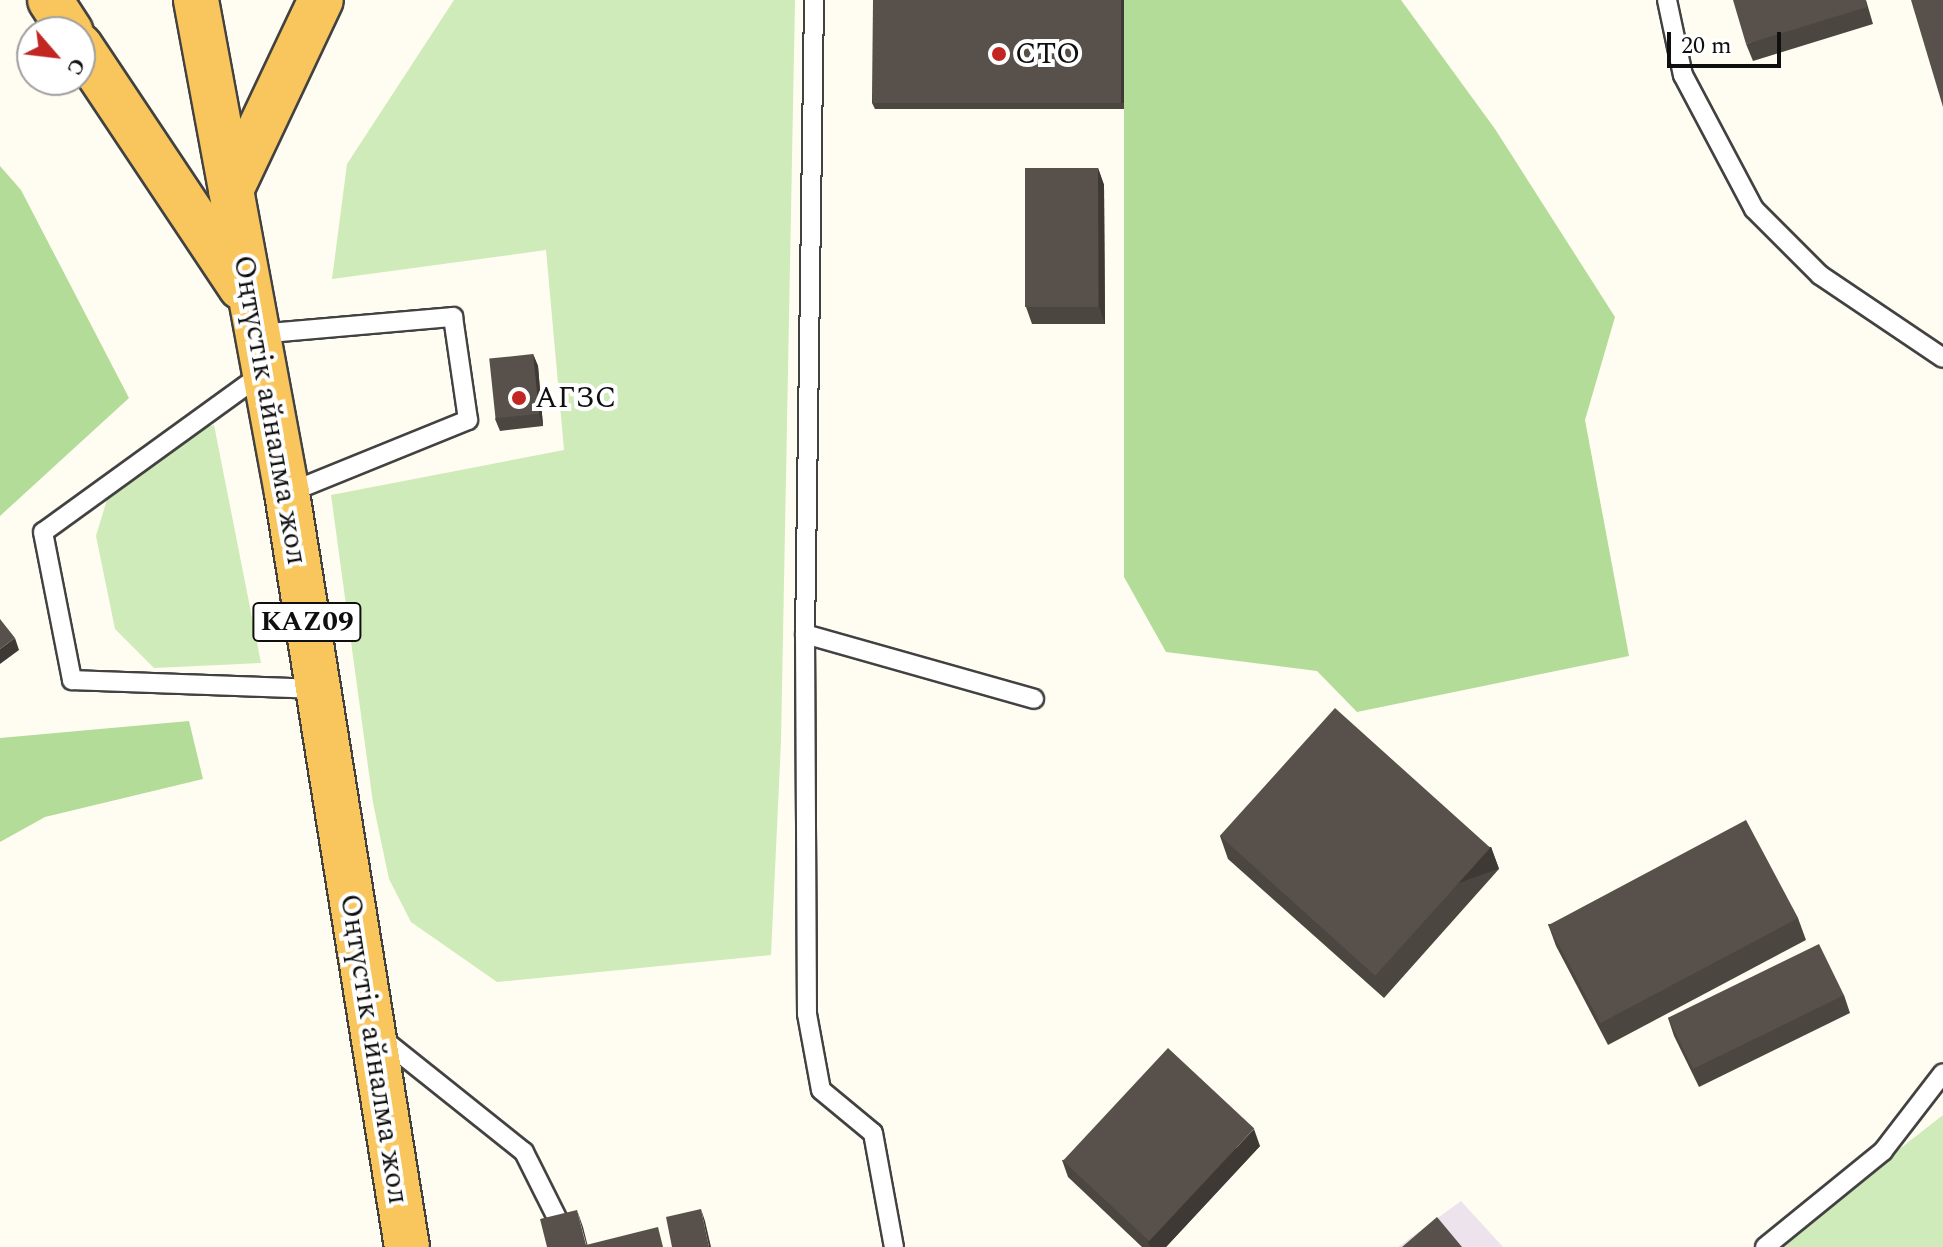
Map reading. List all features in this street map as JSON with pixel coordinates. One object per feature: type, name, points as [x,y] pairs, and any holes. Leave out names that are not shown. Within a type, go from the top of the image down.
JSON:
[{"type":"highway","name":"Оңтүстік айналма жол","points":[[196,0],[287,493],[369,1028],[407,1247]]},
{"type":"highway","points":[[231,190],[321,0]]},
{"type":"highway","name":"KAZ09","points":[[96,72],[257,334]]},
{"type":"lane","points":[[814,0],[805,634],[807,1014],[821,1090],[873,1133],[894,1247]]},
{"type":"lane","points":[[1667,0],[1683,75],[1754,209],[1820,275],[1943,358]]},
{"type":"lane","points":[[287,493],[468,420],[453,317],[257,334],[43,532],[72,680],[317,689]]},
{"type":"lane","points":[[805,634],[1034,699]]},
{"type":"lane","points":[[369,1028],[524,1152],[558,1220]]},
{"type":"lane","points":[[1765,1247],[1883,1151],[1943,1073]]},
{"type":"shaded area","points":[[1461,1201],[1503,1247],[1398,1247]]},
{"type":"green space","points":[[454,0],[795,0],[781,742],[771,955],[497,982],[411,922],[389,879],[373,803],[331,495],[564,450],[546,250],[332,279],[347,164]]},
{"type":"green space","points":[[1124,0],[1401,0],[1495,129],[1615,317],[1585,420],[1629,656],[1357,712],[1317,671],[1166,652],[1124,577]]},
{"type":"green space","points":[[0,166],[21,190],[129,398],[0,516]]},
{"type":"green space","points":[[214,425],[261,663],[154,668],[115,629],[96,536],[108,496],[185,432]]},
{"type":"green space","points":[[189,721],[203,779],[45,817],[0,842],[0,738]]},
{"type":"green space","points":[[1943,1115],[1943,1247],[1774,1247]]},
{"type":"building","name":"СТО","points":[[873,0],[1121,0],[1121,103],[873,103]]},
{"type":"building","points":[[1733,0],[1865,0],[1867,7],[1746,44]]},
{"type":"building","points":[[1911,0],[1943,0],[1943,107]]},
{"type":"building","points":[[1025,168],[1098,168],[1098,307],[1025,307]]},
{"type":"building","points":[[533,354],[539,414],[496,418],[489,359]]},
{"type":"building","points":[[0,619],[15,638],[0,649]]},
{"type":"building","points":[[1335,708],[1490,848],[1375,976],[1220,836]]},
{"type":"building","points":[[1746,820],[1798,918],[1600,1023],[1548,925]]},
{"type":"building","points":[[1819,944],[1844,995],[1693,1069],[1668,1018]]},
{"type":"building","points":[[1168,1048],[1254,1128],[1149,1241],[1063,1161]]},
{"type":"building","points":[[701,1209],[709,1247],[672,1247],[666,1217]]},
{"type":"building","points":[[577,1210],[586,1245],[658,1227],[663,1247],[547,1247],[540,1219]]},
{"type":"building","points":[[1437,1217],[1462,1247],[1402,1247]]},
{"type":"place","name":"СТО","points":[[999,54]]},
{"type":"place","name":"АГЗС","points":[[519,398]]}]
